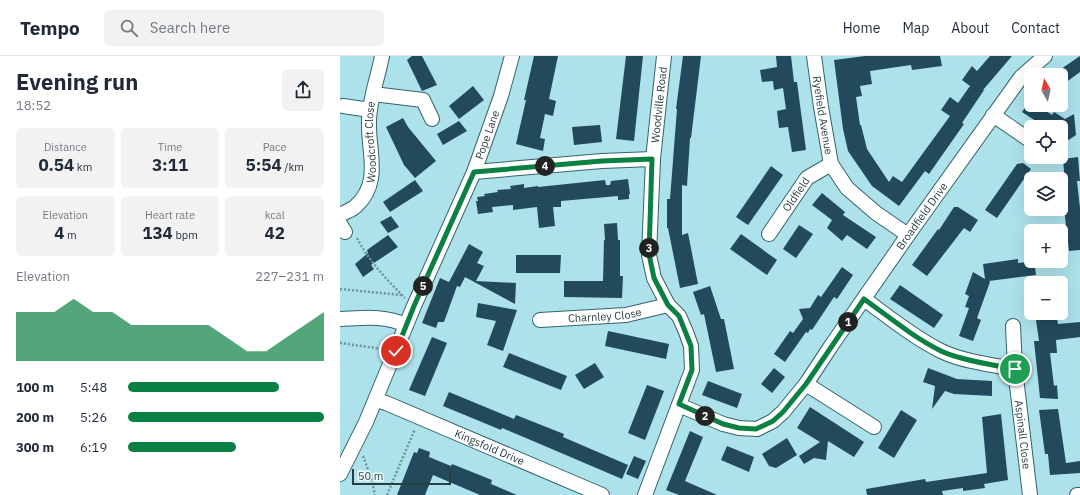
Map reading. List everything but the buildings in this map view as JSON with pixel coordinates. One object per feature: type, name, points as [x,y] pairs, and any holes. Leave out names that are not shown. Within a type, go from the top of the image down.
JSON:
[{"type":"street","name":"Woodcroft Close","points":[[340,215],[356,207],[368,190],[373,170],[368,122],[382,56]]},
{"type":"street","name":"Pope Lane","points":[[340,474],[358,440],[376,400],[414,306],[474,172],[502,96],[512,56]]},
{"type":"street","name":"Woodville Road","points":[[645,495],[692,370],[691,346],[679,316],[668,305],[654,278],[649,254],[652,159],[664,56]]},
{"type":"street","name":"Ryefield Avenue","points":[[814,56],[831,164],[847,188],[876,213],[908,235]]},
{"type":"street","name":"Broadfield Drive","points":[[679,404],[723,424],[739,428],[756,429],[773,421],[783,412],[806,384],[908,235],[1021,77],[1046,56]]},
{"type":"street","points":[[373,94],[427,97],[432,119]]},
{"type":"street","points":[[343,106],[370,110]]},
{"type":"street","points":[[993,115],[1024,136]]},
{"type":"street","points":[[474,172],[602,161],[652,159]]},
{"type":"street","name":"Oldfield","points":[[769,234],[807,178],[831,164]]},
{"type":"street","points":[[864,299],[915,336],[942,351],[971,360],[1015,369]]},
{"type":"street","name":"Charnley Close","points":[[540,320],[626,315],[668,305]]},
{"type":"street","points":[[340,319],[375,318],[393,320],[406,325]]},
{"type":"street","name":"Aspinall Close","points":[[1013,326],[1015,369],[1030,495]]},
{"type":"street","points":[[806,384],[874,427]]},
{"type":"street","name":"Kingsfold Drive","points":[[376,400],[420,417],[596,494]]},
{"type":"path","points":[[343,228],[353,230],[362,249],[380,273],[414,306]]},
{"type":"path","points":[[340,289],[402,295]]},
{"type":"path","points":[[340,343],[396,351]]},
{"type":"path","points":[[387,495],[420,417]]},
{"type":"path","points":[[358,440],[372,481],[375,495]]},
{"type":"route","points":[[396,351],[414,306],[474,172],[602,161],[652,159],[649,254],[654,278],[668,305],[679,316],[691,346],[692,370],[679,404],[723,424],[739,428],[756,429],[773,421],[783,412],[806,384],[864,299],[915,336],[942,351],[971,360],[1015,369]]}]
